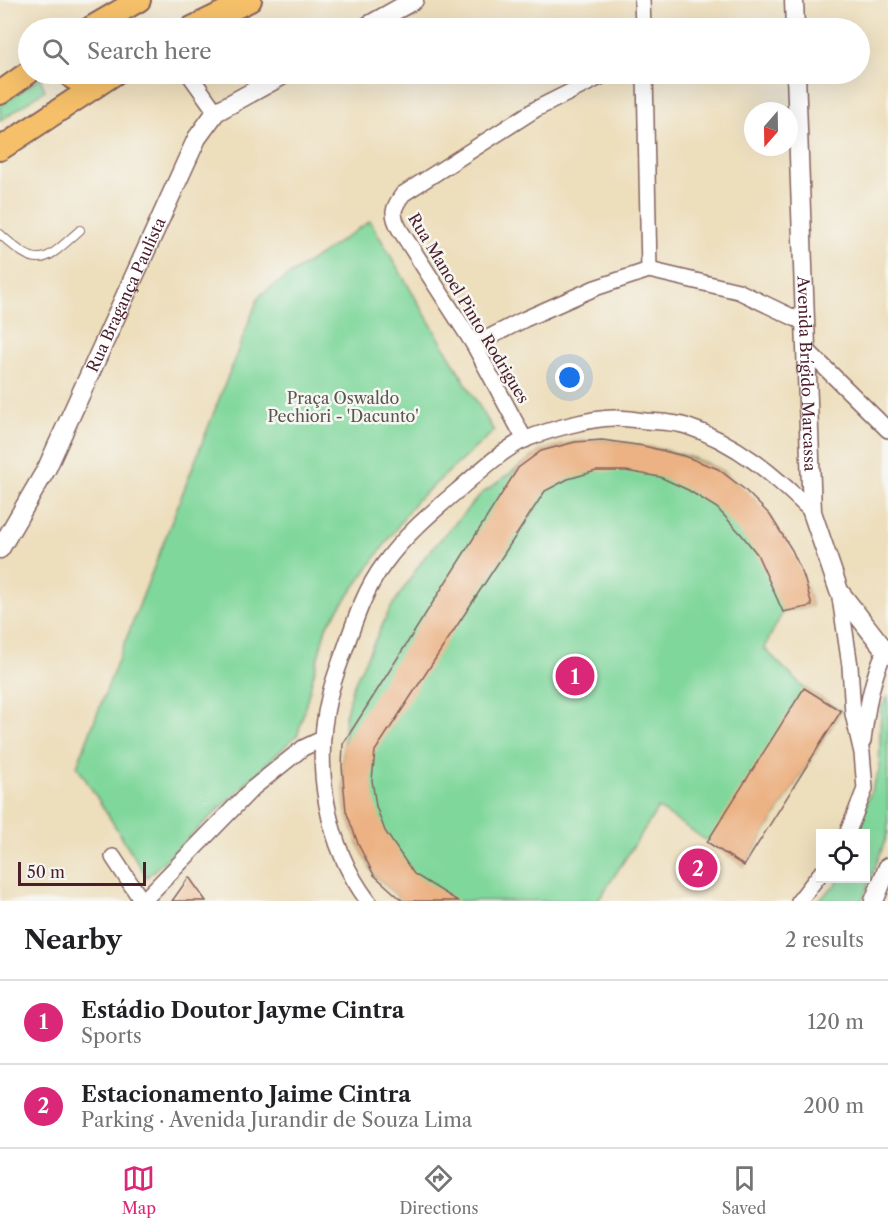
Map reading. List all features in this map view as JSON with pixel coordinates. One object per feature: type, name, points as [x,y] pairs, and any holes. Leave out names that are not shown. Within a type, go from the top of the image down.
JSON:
[{"type":"main road","points":[[109,18],[139,0]]},
{"type":"main road","points":[[213,18],[250,0]]},
{"type":"main road","points":[[0,93],[18,80]]},
{"type":"main road","points":[[86,84],[92,87]]},
{"type":"main road","points":[[0,149],[97,84]]},
{"type":"street","points":[[99,18],[110,0]]},
{"type":"street","points":[[382,18],[414,0]]},
{"type":"street","points":[[642,0],[643,18]]},
{"type":"street","points":[[794,0],[795,18]]},
{"type":"street","points":[[196,84],[216,112]]},
{"type":"street","name":"Rua Bragança Paulista","points":[[0,549],[47,468],[197,138],[216,112],[267,84]]},
{"type":"street","name":"Rua Manoel Pinto Rodrigues","points":[[525,440],[474,345],[393,219],[394,206],[403,194],[536,109],[586,84]]},
{"type":"street","points":[[645,84],[649,270]]},
{"type":"street","name":"Avenida Brígido Marcassa","points":[[796,84],[812,512],[839,591],[887,652]]},
{"type":"street","points":[[474,345],[595,288],[649,270],[738,291],[805,323]]},
{"type":"street","points":[[807,350],[888,430]]},
{"type":"street","points":[[368,901],[350,871],[339,846],[326,804],[322,770],[322,739],[329,697],[359,607],[382,566],[400,543],[441,505],[485,467],[525,440],[570,425],[613,417],[685,425],[728,444],[778,478],[812,512]]},
{"type":"street","points":[[839,591],[850,666],[853,714],[862,753],[865,789],[849,829]]},
{"type":"street","points":[[862,753],[868,697],[876,669],[887,652]]},
{"type":"street","points":[[113,857],[142,901],[253,788],[303,748],[322,739]]},
{"type":"street","points":[[874,901],[888,867]]},
{"type":"street","points":[[799,901],[816,879]]},
{"type":"lane","points":[[0,234],[20,252],[36,260],[50,256],[80,230]]},
{"type":"green space","points":[[31,84],[42,84],[45,90],[0,121],[0,106]]},
{"type":"green space","name":"Praça Oswaldo Pechiori - 'Dacunto'","points":[[370,221],[494,431],[415,502],[326,627],[298,734],[147,877],[77,766],[259,296]]},
{"type":"green space","points":[[602,440],[661,450],[705,463],[725,474],[763,509],[793,554],[812,606],[783,612],[764,648],[804,688],[841,711],[744,866],[658,808],[598,901],[403,901],[374,875],[359,846],[346,811],[342,766],[345,717],[352,688],[390,609],[424,558],[480,495],[541,451],[575,442]]},
{"type":"green space","points":[[888,697],[888,833],[870,880],[870,829],[857,829],[879,770],[881,708]]},
{"type":"green space","points":[[837,883],[869,883],[862,901],[818,901]]},
{"type":"building","points":[[602,440],[644,446],[684,456],[718,469],[744,489],[770,515],[792,550],[804,577],[812,606],[783,612],[757,554],[741,534],[717,508],[688,490],[660,477],[626,471],[596,471],[568,479],[545,491],[375,751],[372,780],[376,806],[385,831],[414,874],[458,901],[403,901],[374,875],[359,846],[346,811],[342,766],[343,744],[518,468],[541,451],[575,442]]},
{"type":"building","points":[[804,688],[841,711],[744,866],[707,842]]},
{"type":"building","points":[[189,877],[206,901],[172,901]]},
{"type":"place","name":"Estádio Doutor Jayme Cintra","points":[[575,676]]},
{"type":"place","name":"Estacionamento Jaime Cintra","points":[[698,868]]}]
